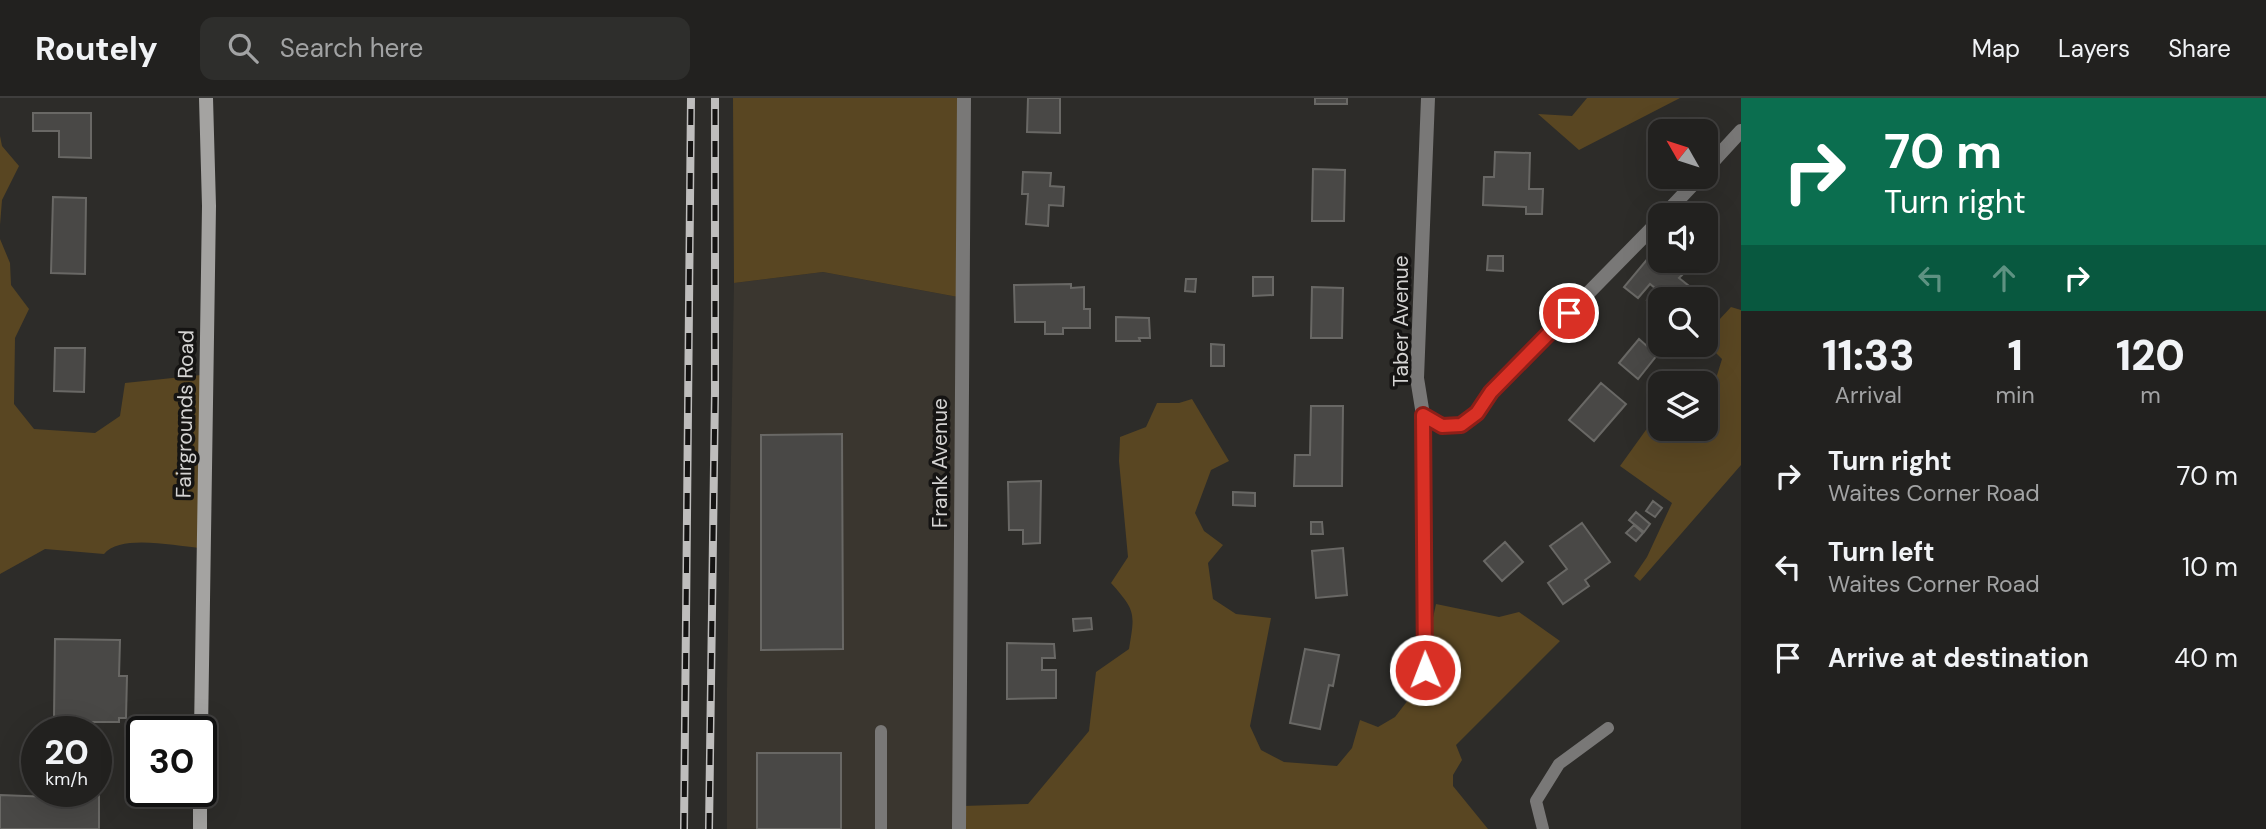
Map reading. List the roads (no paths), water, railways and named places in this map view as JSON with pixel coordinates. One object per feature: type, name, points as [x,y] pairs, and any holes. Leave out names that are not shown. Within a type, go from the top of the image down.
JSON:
[{"type":"street","name":"Fairgrounds Road","points":[[201,716],[209,206],[206,98]]},
{"type":"street","name":"Frank Avenue","points":[[959,829],[964,98]]},
{"type":"street","name":"Taber Avenue","points":[[1425,670],[1423,415],[1417,378],[1428,98]]},
{"type":"street","points":[[1718,157],[1741,131]]},
{"type":"street","points":[[1675,203],[1689,189]]},
{"type":"street","points":[[1423,415],[1442,426],[1461,425],[1477,413],[1491,392],[1648,232]]},
{"type":"street","points":[[200,807],[200,829]]},
{"type":"lane","points":[[1543,829],[1536,801],[1559,764],[1608,728]]},
{"type":"lane","points":[[881,732],[881,829]]},
{"type":"railway","points":[[684,829],[691,98]]},
{"type":"railway","points":[[709,829],[715,393],[715,98]]}]
